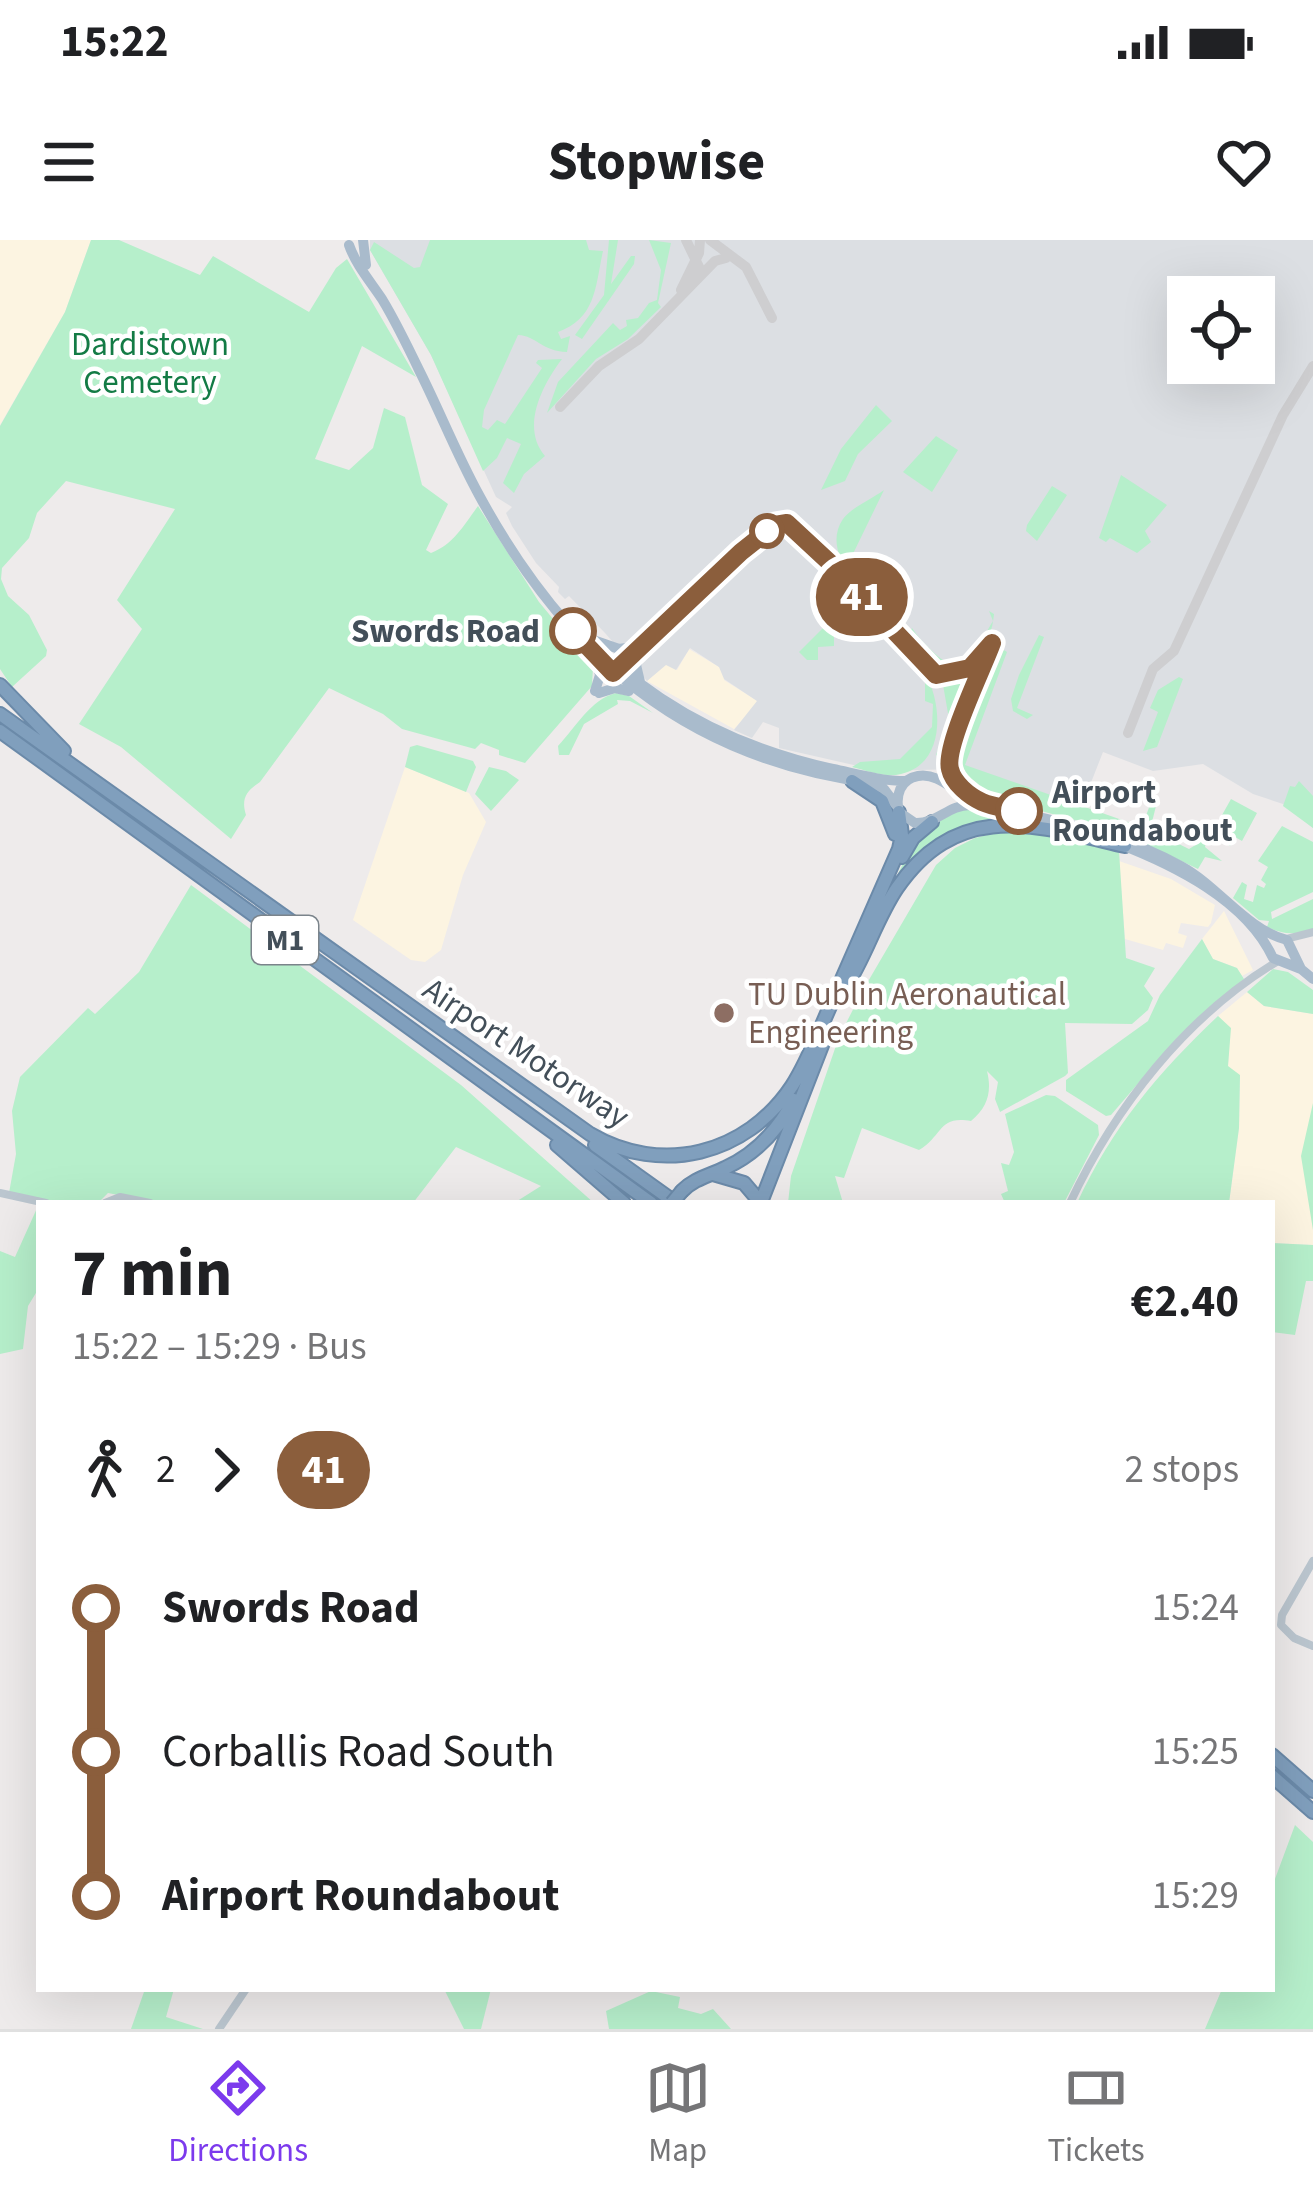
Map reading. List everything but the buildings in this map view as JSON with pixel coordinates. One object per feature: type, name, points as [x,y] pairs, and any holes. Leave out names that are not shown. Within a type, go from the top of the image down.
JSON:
[{"type":"highway","name":"M1","points":[[0,685],[53,742],[197,855]]},
{"type":"highway","name":"Airport Motorway","points":[[0,715],[429,1023],[603,1142],[638,1154],[682,1156],[722,1145],[770,1112],[798,1075],[894,870],[913,838],[937,819]]},
{"type":"highway","name":"Airport Motorway","points":[[0,733],[450,1059]]},
{"type":"highway","name":"M1","points":[[852,781],[877,795],[893,824],[894,847],[884,882]]},
{"type":"highway","name":"Airport Motorway","points":[[762,1200],[901,842],[898,810]]},
{"type":"highway","name":"M1","points":[[429,1023],[676,1199],[706,1175],[746,1158],[766,1140],[790,1107],[844,983],[896,890],[928,855],[955,838],[988,827],[1030,824],[1125,846]]},
{"type":"highway","name":"M1","points":[[450,1059],[620,1200]]},
{"type":"highway","name":"M1","points":[[450,1059],[646,1200]]},
{"type":"highway","name":"M1","points":[[706,1175],[736,1179],[759,1200]]},
{"type":"highway","points":[[1275,1758],[1313,1791]]},
{"type":"highway","points":[[1275,1779],[1311,1811]]},
{"type":"main road","points":[[353,241],[412,343],[496,515],[544,585],[640,690],[756,748],[823,767],[906,781],[927,776],[966,798],[1101,832],[1168,859],[1205,880],[1264,932],[1289,943],[1301,969]]},
{"type":"main road","points":[[353,241],[491,516],[538,587],[596,657],[726,745],[790,767],[878,785],[915,824],[937,819],[961,805],[1081,831],[1125,846],[1213,893],[1260,935],[1275,958],[1313,979]]},
{"type":"main road","points":[[587,637],[619,650],[641,649],[635,668],[640,690]]},
{"type":"main road","points":[[596,657],[597,692],[640,690]]},
{"type":"main road","points":[[898,810],[898,795],[906,781]]},
{"type":"main road","points":[[937,819],[948,803],[945,784]]},
{"type":"main road","points":[[983,808],[1066,831]]},
{"type":"main road","points":[[1275,958],[1272,943],[1289,943]]},
{"type":"main road","points":[[1275,958],[1289,943]]},
{"type":"street","points":[[1289,943],[1313,932]]},
{"type":"street","points":[[1072,1200],[1102,1140],[1150,1074],[1275,958]]},
{"type":"street","points":[[0,1193],[36,1201]]},
{"type":"street","points":[[1313,1561],[1281,1625],[1294,1638],[1313,1646]]},
{"type":"street","points":[[219,2029],[244,1992]]},
{"type":"shaded area","points":[[0,240],[91,240],[65,312],[0,425]]},
{"type":"shaded area","points":[[370,240],[1313,240],[1313,828],[1283,804],[1253,794],[1203,764],[1153,771],[1103,752],[1081,808],[957,769],[880,771],[779,748],[779,728],[763,722],[752,738],[734,730],[757,701],[724,679],[719,667],[690,648],[676,670],[666,665],[647,681],[569,596],[565,599],[558,592],[559,587],[512,526],[506,513],[512,507],[496,497],[431,355],[370,250]]},
{"type":"shaded area","points":[[689,649],[724,670],[724,680],[759,702],[734,729],[647,681],[666,664],[677,670]]},
{"type":"shaded area","points":[[405,767],[469,793],[486,822],[463,875],[441,950],[425,962],[411,960],[353,920]]},
{"type":"shaded area","points":[[1119,861],[1171,879],[1215,905],[1211,923],[1208,927],[1181,923],[1178,933],[1187,936],[1183,948],[1166,943],[1163,950],[1125,939]]},
{"type":"shaded area","points":[[1224,911],[1253,970],[1242,976],[1237,968],[1213,959],[1202,939]]},
{"type":"shaded area","points":[[1247,992],[1264,1006],[1313,1014],[1313,1245],[1275,1243],[1275,1200],[1229,1200],[1240,1076],[1228,1067],[1230,1028],[1218,1016]]},
{"type":"green space","name":"Dardistown Cemetery","points":[[91,240],[119,240],[200,275],[213,256],[309,312],[336,268],[347,259],[416,377],[362,346],[315,459],[349,470],[373,448],[384,408],[405,417],[422,485],[448,504],[426,550],[431,553],[446,545],[478,506],[539,602],[593,667],[592,686],[525,763],[481,743],[475,749],[402,729],[383,714],[329,688],[248,792],[246,815],[231,839],[121,747],[79,724],[142,629],[117,600],[175,509],[66,481],[37,513],[29,538],[2,568],[8,596],[29,615],[47,650],[12,687],[0,669],[0,426],[65,312]]},
{"type":"green space","points":[[430,240],[586,240],[589,250],[603,251],[587,310],[558,332],[561,339],[570,336],[567,352],[518,335],[484,410],[482,427],[488,430],[497,420],[505,424],[542,368],[538,360],[562,359],[542,393],[534,419],[534,432],[545,456],[524,474],[514,493],[503,483],[521,444],[507,438],[497,458],[483,471],[431,355],[370,250],[374,242],[414,268],[420,267]]},
{"type":"green space","points":[[609,240],[618,240],[611,284],[631,256],[635,256],[634,264],[582,339],[575,335],[604,295]]},
{"type":"green space","points":[[649,240],[671,243],[661,307],[628,339],[596,359],[547,413],[558,382],[613,323],[620,330],[627,326],[626,320],[638,318],[657,300],[661,270]]},
{"type":"green space","points":[[876,405],[892,421],[858,454],[845,481],[821,490],[841,449]]},
{"type":"green space","points":[[936,436],[958,450],[932,492],[903,472]]},
{"type":"green space","points":[[1121,475],[1167,505],[1145,531],[1151,542],[1137,553],[1110,538],[1106,542],[1099,538]]},
{"type":"green space","points":[[1052,486],[1067,495],[1037,541],[1026,531],[1027,525]]},
{"type":"green space","points":[[884,490],[850,560],[871,585],[868,598],[842,562],[838,530],[847,515]]},
{"type":"green space","points":[[830,621],[834,646],[818,647],[818,660],[807,660],[799,652]]},
{"type":"green space","points":[[993,621],[979,654],[953,669],[941,670],[908,635],[912,628],[943,660],[961,663],[974,652]]},
{"type":"green space","points":[[1039,635],[1044,637],[1017,708],[1033,715],[1027,719],[1013,711],[1011,699]]},
{"type":"green space","points":[[1004,650],[965,765],[1142,827],[1152,799],[1158,798],[1150,830],[1189,849],[1207,838],[1205,847],[1222,861],[1205,857],[1198,869],[1123,833],[985,796],[969,784],[961,774],[957,754],[997,656]]},
{"type":"green space","points":[[978,669],[940,757],[936,755],[949,719],[942,679]]},
{"type":"green space","points":[[925,674],[937,716],[937,731],[926,758],[916,768],[895,775],[852,767],[860,762],[900,759],[932,727],[933,704],[925,701]]},
{"type":"green space","points":[[1183,679],[1157,747],[1143,751],[1158,712],[1150,708],[1158,690]]},
{"type":"green space","points":[[616,693],[653,713],[617,700],[618,704],[584,724],[569,755],[559,755],[558,746],[584,715]]},
{"type":"green space","points":[[410,747],[473,761],[476,767],[466,792],[405,767]]},
{"type":"green space","points":[[489,767],[519,780],[491,811],[475,794]]},
{"type":"green space","points":[[1299,781],[1313,796],[1313,828],[1283,806],[1290,786]]},
{"type":"green space","points":[[1231,799],[1257,813],[1242,841],[1235,837],[1230,846],[1212,833]]},
{"type":"green space","points":[[972,808],[1019,820],[961,834],[890,892],[911,850],[930,827]]},
{"type":"green space","points":[[1282,826],[1313,842],[1313,892],[1271,912],[1272,919],[1313,899],[1313,929],[1284,933],[1267,927],[1269,921],[1259,920],[1233,898],[1242,882],[1247,885],[1244,899],[1253,902],[1257,885],[1264,888],[1261,880],[1268,867],[1258,861]]},
{"type":"green space","points":[[1007,830],[1036,830],[1119,851],[1126,958],[1155,968],[1144,986],[1153,998],[1148,1010],[1132,1024],[1065,1023],[1065,1076],[1000,1112],[995,1099],[998,1082],[987,1071],[987,1098],[977,1116],[946,1124],[919,1150],[862,1128],[844,1178],[835,1176],[842,1200],[788,1200],[791,1176],[839,1037],[863,990],[936,865],[975,838]]},
{"type":"green space","points":[[191,885],[461,1085],[591,1200],[519,1200],[541,1186],[456,1147],[415,1200],[144,1200],[108,1193],[101,1200],[40,1200],[9,1193],[16,1154],[12,1111],[20,1077],[88,1008],[95,1014],[139,972]]},
{"type":"green space","points":[[1202,939],[1213,959],[1237,968],[1244,979],[1178,1037],[1111,1115],[1066,1091],[1066,1080],[1148,1021],[1160,995]]},
{"type":"green space","points":[[1273,969],[1288,972],[1313,990],[1313,1014],[1264,1006],[1247,992]]},
{"type":"green space","points":[[1218,1016],[1231,1028],[1228,1066],[1240,1075],[1229,1200],[1079,1200],[1138,1102]]},
{"type":"green space","points":[[1046,1095],[1055,1096],[1098,1125],[1099,1135],[1066,1200],[1004,1200],[1001,1194],[1008,1191],[1001,1163],[1009,1165],[1014,1152],[1005,1114]]},
{"type":"green space","points":[[1313,1103],[1313,1230],[1301,1156]]},
{"type":"green space","points":[[36,1210],[36,1293],[28,1306],[23,1349],[0,1354],[0,1251],[15,1257]]},
{"type":"green space","points":[[1275,1243],[1313,1245],[1313,1281],[1306,1281],[1295,1335],[1275,1332]]},
{"type":"green space","points":[[1295,1825],[1313,1842],[1313,2029],[1205,2029],[1221,1992],[1275,1992],[1275,1879]]},
{"type":"green space","points":[[144,1992],[173,1992],[166,2017],[203,2029],[131,2029]]},
{"type":"green space","points":[[446,1992],[490,1992],[481,2029],[464,2029]]},
{"type":"green space","points":[[656,1992],[680,1997],[678,2008],[701,2014],[713,2009],[731,2029],[609,2029],[606,2011]]},
{"type":"taxiway","points":[[686,240],[699,267],[695,281]]},
{"type":"taxiway","points":[[681,290],[699,253],[700,240]]},
{"type":"taxiway","points":[[710,240],[746,267],[772,318]]},
{"type":"taxiway","points":[[560,407],[599,366],[639,339],[715,261],[726,258]]},
{"type":"taxiway","points":[[1128,733],[1153,669],[1174,651],[1283,415],[1313,366]]},
{"type":"bus line","name":"41","points":[[573,631],[613,673],[741,552],[775,525],[787,523],[936,675],[970,668],[992,643],[958,726],[949,764],[955,781],[971,796],[1019,811]]},
{"type":"place","name":"Swords Road","points":[[573,631]]},
{"type":"place","name":"Airport Roundabout","points":[[1019,811]]},
{"type":"place","name":"TU Dublin Aeronautical Engineering","points":[[724,1013]]}]
